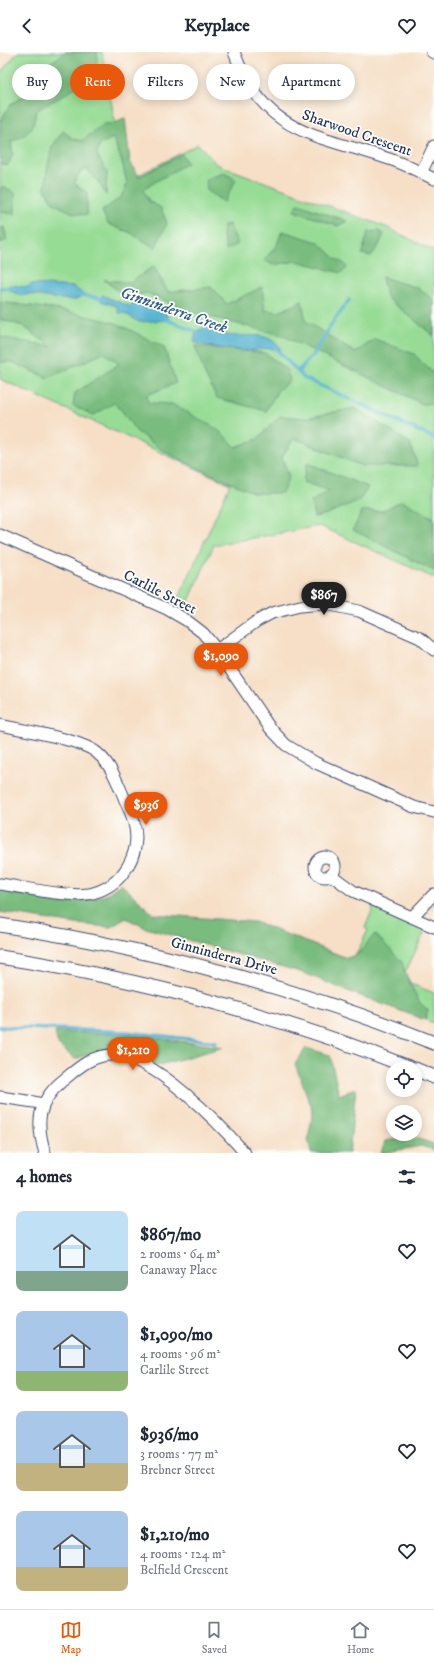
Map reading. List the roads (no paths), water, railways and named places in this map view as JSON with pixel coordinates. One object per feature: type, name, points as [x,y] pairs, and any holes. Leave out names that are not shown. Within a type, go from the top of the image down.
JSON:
[{"type":"main road","name":"Ginninderra Drive","points":[[0,925],[109,944],[204,966],[289,991],[390,1025],[434,1043]]},
{"type":"main road","points":[[0,956],[97,974],[199,997],[320,1034],[392,1061]]},
{"type":"main road","points":[[422,1072],[434,1077]]},
{"type":"street","name":"Sharwood Crescent","points":[[234,52],[247,83],[260,101],[287,123],[307,134],[388,158],[434,179]]},
{"type":"street","points":[[421,172],[434,146]]},
{"type":"street","name":"Carlile Street","points":[[0,535],[167,609],[195,626],[217,650],[270,728],[291,748],[316,763],[414,806],[434,812]]},
{"type":"street","points":[[217,650],[257,621],[272,613],[300,606],[325,604],[359,611],[420,638],[434,650]]},
{"type":"street","points":[[0,725],[75,743],[96,752],[107,762],[115,775],[134,823],[136,847],[131,862],[122,876],[110,886],[95,893],[71,894],[0,884]]},
{"type":"street","points":[[331,875],[353,891],[434,927]]},
{"type":"street","points":[[412,917],[434,894]]},
{"type":"street","points":[[45,1153],[40,1137],[40,1118],[43,1104],[56,1086],[82,1064],[97,1057],[108,1055],[129,1057],[150,1068],[195,1102],[245,1153]]},
{"type":"street","points":[[0,1097],[43,1104]]},
{"type":"water","points":[[32,284],[74,287],[84,295],[74,300],[29,294],[21,296],[5,288],[10,285],[28,287]]},
{"type":"water","points":[[102,295],[129,306],[141,302],[149,307],[158,307],[168,315],[168,320],[139,322],[124,313],[119,313],[117,306],[101,301]]},
{"type":"water","points":[[208,327],[228,335],[263,337],[275,343],[281,349],[275,350],[271,348],[249,351],[212,347],[194,342],[196,331]]},
{"type":"waterway","name":"Ginninderra Creek","points":[[0,288],[9,288]]},
{"type":"waterway","name":"Ginninderra Creek","points":[[81,295],[106,299]]},
{"type":"waterway","points":[[298,371],[314,354],[331,325],[349,300]]},
{"type":"waterway","name":"Ginninderra Creek","points":[[165,319],[200,333]]},
{"type":"waterway","name":"Ginninderra Creek","points":[[275,348],[304,378],[434,438]]},
{"type":"waterway","points":[[0,1027],[128,1032],[216,1042]]}]
